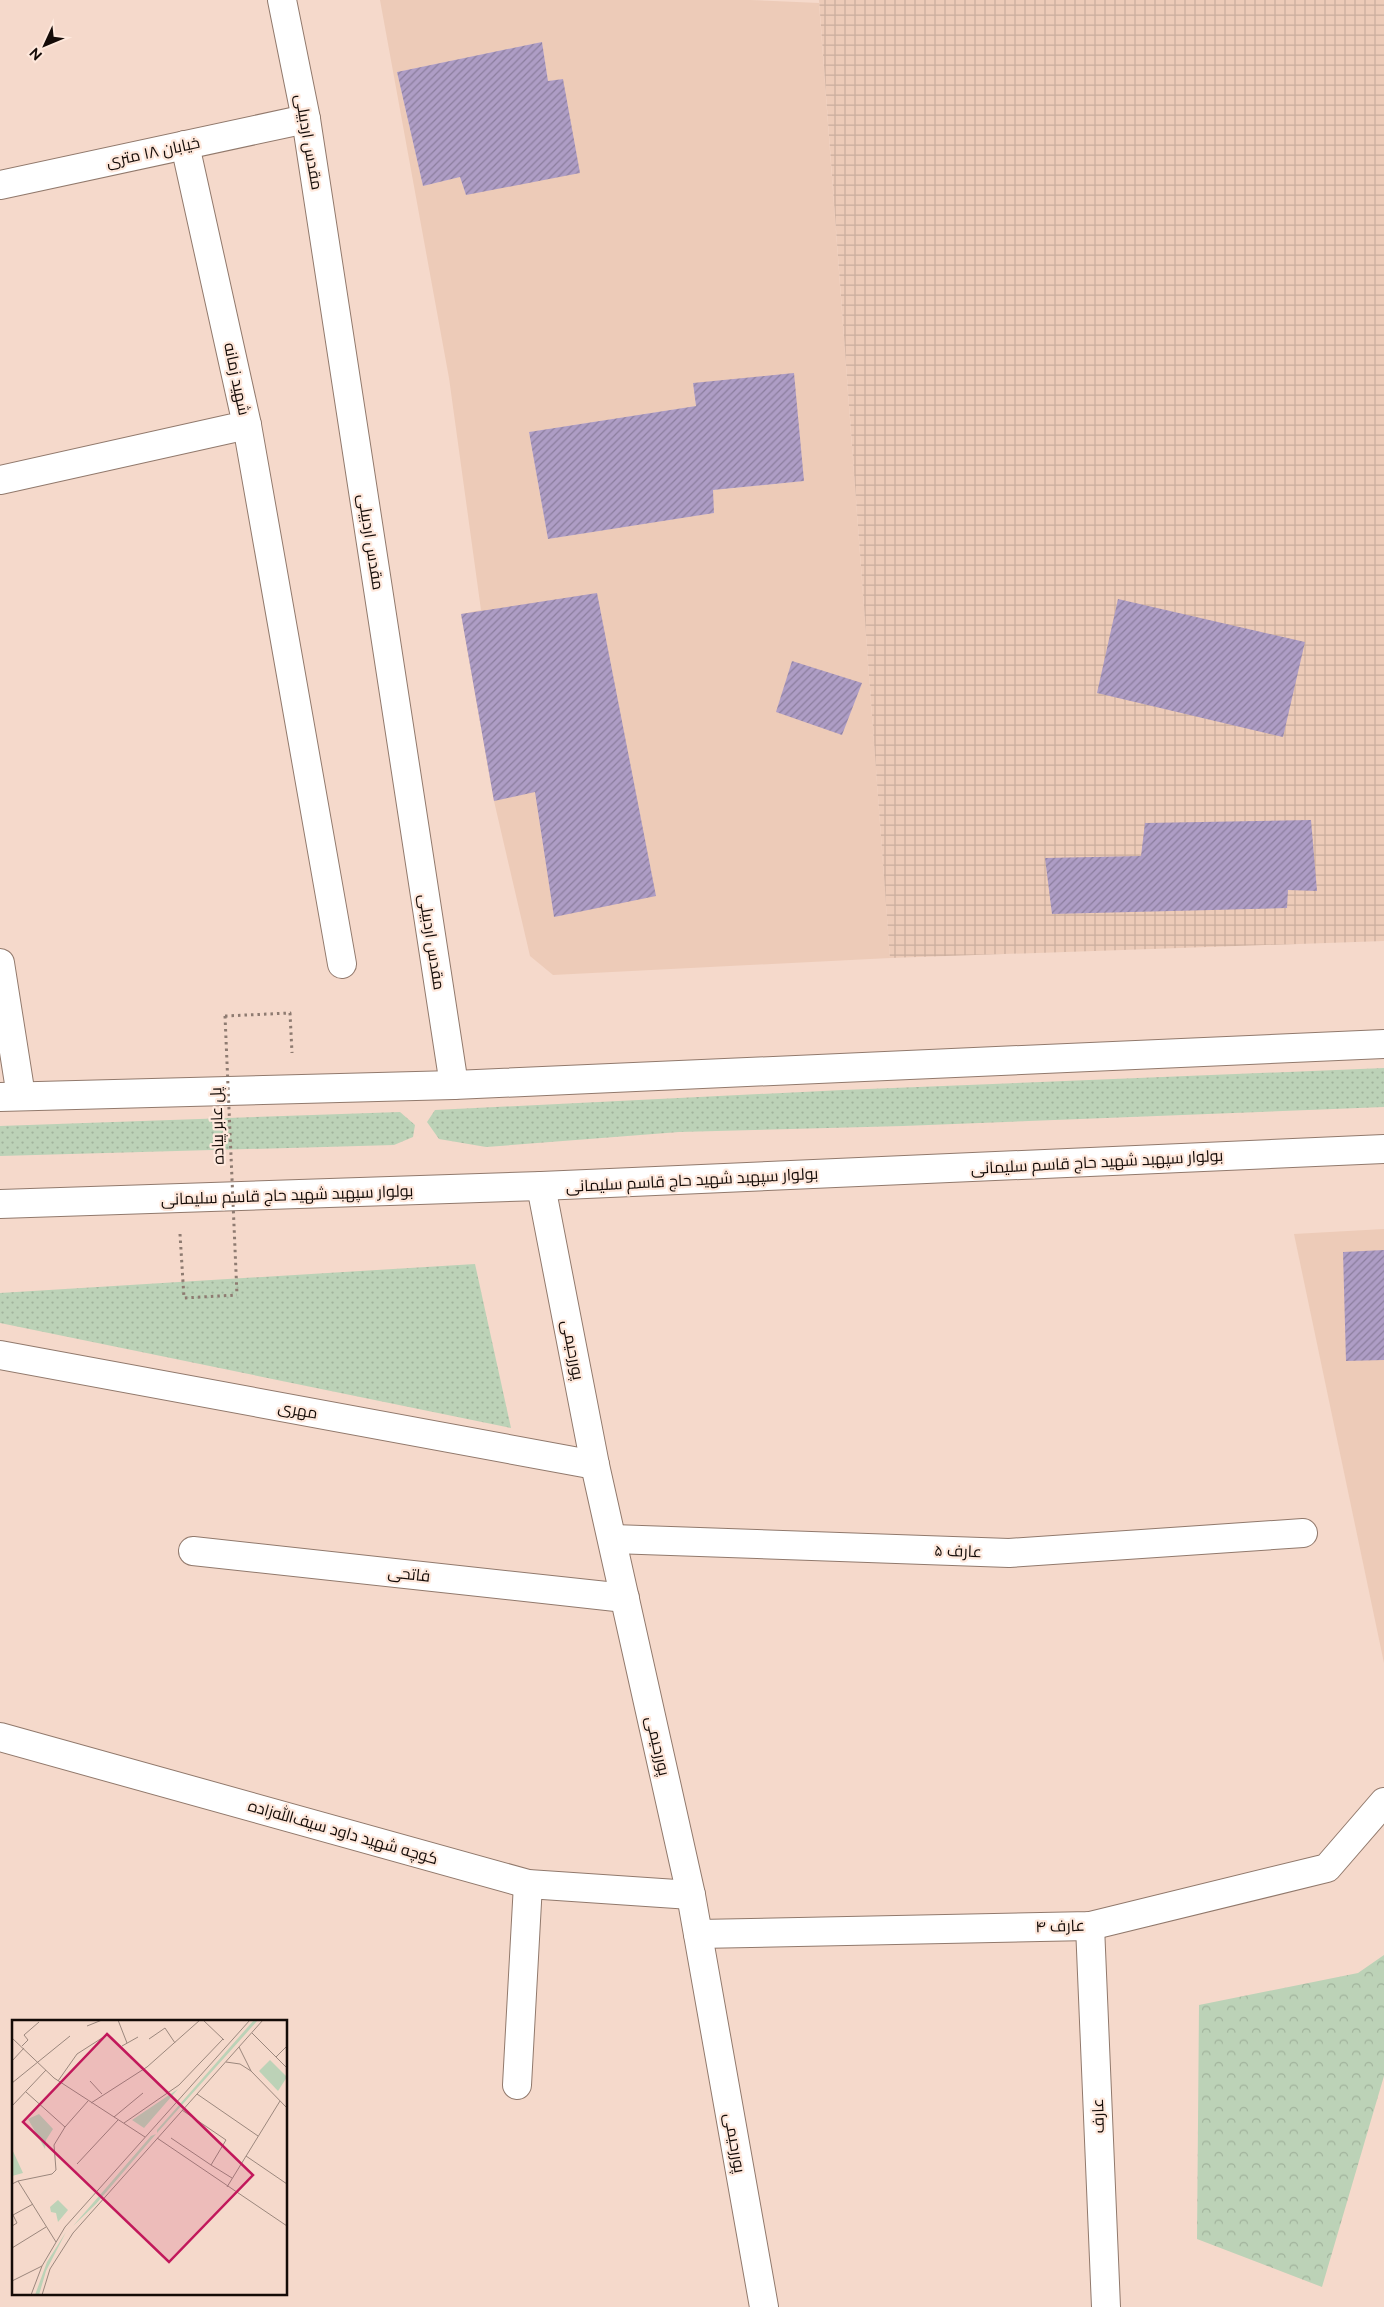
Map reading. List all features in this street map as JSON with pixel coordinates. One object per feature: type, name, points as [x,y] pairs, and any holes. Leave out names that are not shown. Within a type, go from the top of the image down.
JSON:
[{"type":"street","name":"مقدس اردبیلی","points":[[282,0],[306,119],[454,1085]]},
{"type":"street","name":"خیابان ۱۸ متری","points":[[0,185],[306,119]]},
{"type":"street","name":"شهید زمانه","points":[[0,480],[247,425],[185,145]]},
{"type":"street","points":[[247,425],[342,964]]},
{"type":"street","points":[[0,963],[11,1097],[454,1085],[1384,1044]]},
{"type":"street","name":"بولوار سپهبد شهید حاج قاسم سلیمانی","points":[[0,1204],[541,1186],[1384,1149]]},
{"type":"street","name":"پوررحیمی","points":[[541,1186],[595,1465],[692,1894],[764,2307]]},
{"type":"street","name":"مهری","points":[[0,1355],[595,1465]]},
{"type":"street","name":"عارف ۵","points":[[613,1539],[1008,1552],[1302,1533]]},
{"type":"street","name":"فاتحی","points":[[193,1551],[625,1598]]},
{"type":"street","name":"کوچه شهید داود سیف‌الله‌زاده","points":[[0,1736],[528,1884],[692,1894]]},
{"type":"street","name":"عارف ۴","points":[[698,1934],[1090,1926],[1327,1868],[1384,1802]]},
{"type":"street","points":[[517,2085],[528,1884]]},
{"type":"street","name":"عارف","points":[[1090,1926],[1106,2307]]},
{"type":"path","name":"پل عابر پیاده","points":[[178,1198],[184,1298],[237,1295],[225,1016],[290,1013]]},
{"type":"shaded area","points":[[380,0],[750,0],[819,3],[890,958],[553,975],[530,956],[494,801],[461,614],[481,610],[449,378]],"holes":[[[542,42],[548,81],[563,79],[466,195],[460,177],[423,186],[397,72]],[[693,383],[804,481],[713,490],[713,513],[548,539],[529,432],[696,406]]]},
{"type":"shaded area","points":[[819,0],[1384,0],[1384,941],[890,958]]},
{"type":"shaded area","points":[[1384,1229],[1384,1663],[1294,1234]]},
{"type":"green space","points":[[1384,1068],[1384,1107],[903,1126],[679,1132],[486,1147],[439,1139],[427,1122],[435,1110],[843,1090]]},
{"type":"green space","points":[[400,1112],[415,1125],[413,1137],[394,1145],[0,1156],[0,1126]]},
{"type":"green space","points":[[475,1264],[511,1428],[0,1323],[0,1293]]},
{"type":"green space","points":[[1384,1955],[1384,2076],[1322,2287],[1197,2239],[1199,2005],[1358,1973]]},
{"type":"building","points":[[542,42],[548,81],[563,79],[580,173],[466,195],[460,177],[423,186],[397,72]]},
{"type":"building","points":[[794,373],[804,481],[713,490],[714,513],[548,539],[529,432],[696,406],[693,383]]},
{"type":"building","points":[[597,593],[656,896],[554,917],[535,792],[494,801],[461,614]]},
{"type":"building","points":[[1118,599],[1305,642],[1283,737],[1097,693]]},
{"type":"building","points":[[792,661],[862,683],[842,735],[776,712]]},
{"type":"building","points":[[1311,820],[1317,891],[1288,890],[1287,908],[1052,914],[1045,858],[1141,856],[1145,823]]},
{"type":"building","points":[[1384,1250],[1384,1360],[1346,1361],[1343,1252]]}]
